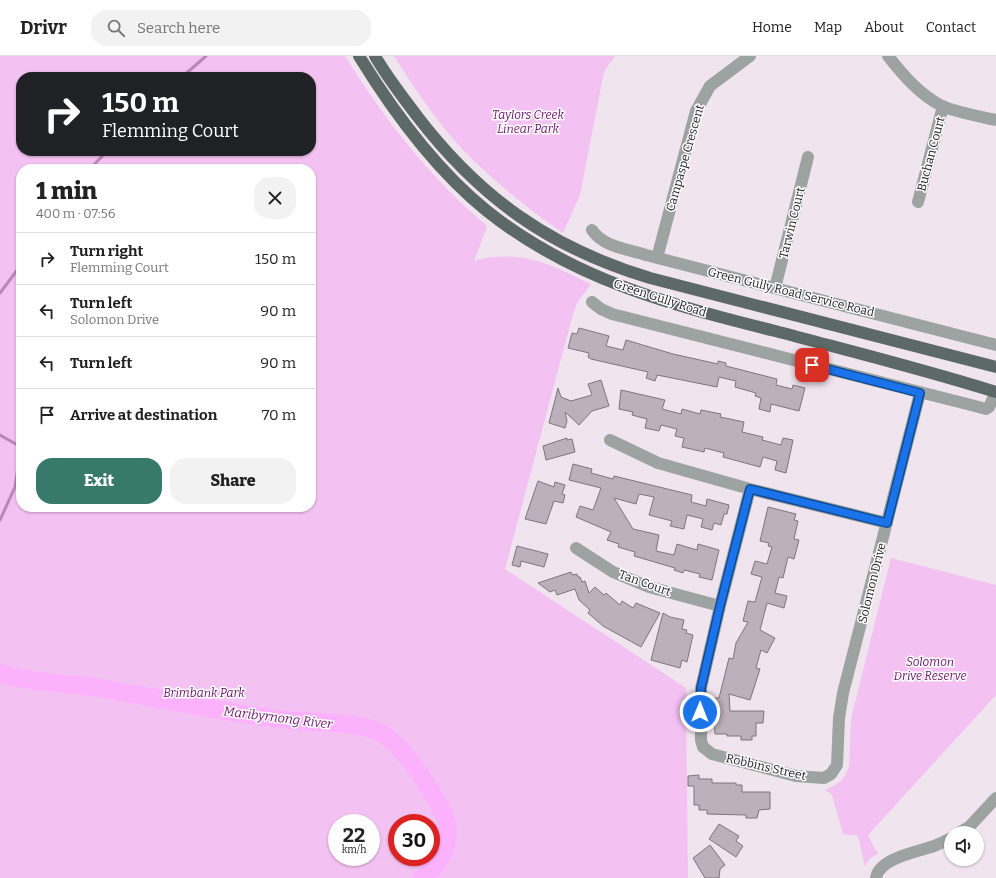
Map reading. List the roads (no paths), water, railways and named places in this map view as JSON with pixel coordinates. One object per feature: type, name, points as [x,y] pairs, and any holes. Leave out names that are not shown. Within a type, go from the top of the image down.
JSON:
[{"type":"main road","name":"Green Gully Road","points":[[359,56],[379,88],[422,145],[465,192],[506,225],[568,262],[631,291],[681,307],[875,357],[996,392]]},
{"type":"main road","name":"Green Gully Road","points":[[375,56],[396,88],[445,151],[472,177],[523,220],[575,249],[620,269],[650,278],[996,367]]},
{"type":"street","name":"Campaspe Crescent","points":[[657,258],[696,111],[710,86],[750,56]]},
{"type":"street","points":[[888,56],[913,84],[928,97],[943,106],[996,120]]},
{"type":"street","name":"Buchan Court","points":[[918,202],[943,106]]},
{"type":"street","name":"Tarwin Court","points":[[775,288],[808,157]]},
{"type":"street","name":"Green Gully Road Service Road","points":[[592,230],[600,240],[657,258],[996,345]]},
{"type":"street","points":[[592,302],[601,310],[612,314],[986,409],[993,410],[996,392]]},
{"type":"street","name":"Solomon Drive","points":[[831,774],[837,765],[839,718],[843,693],[920,393]]},
{"type":"street","points":[[610,440],[658,463],[750,489],[887,523]]},
{"type":"street","points":[[720,606],[750,489]]},
{"type":"street","name":"Tan Court","points":[[576,548],[613,572],[649,588],[720,606]]},
{"type":"street","name":"Robbins Street","points":[[720,606],[701,688],[700,727],[703,747],[712,754],[796,776],[820,779],[831,774]]},
{"type":"street","points":[[970,826],[996,798]]},
{"type":"street","points":[[876,878],[880,868],[887,863],[944,842]]},
{"type":"waterway","points":[[188,72],[206,56]]},
{"type":"waterway","points":[[95,164],[102,156]]},
{"type":"waterway","points":[[0,293],[16,272]]},
{"type":"waterway","points":[[0,435],[16,444]]},
{"type":"waterway","points":[[0,520],[15,487],[16,480]]},
{"type":"waterway","name":"Maribyrnong River","points":[[0,673],[24,679],[99,688],[256,716],[289,720],[341,723],[366,727],[377,731],[386,736],[406,756],[432,793],[444,815],[447,824],[448,833],[444,850],[435,865],[422,878]]},
{"type":"park label","name":"Taylors Creek Linear Park","points":[[528,122]]},
{"type":"park label","name":"Solomon Drive Reserve","points":[[930,669]]},
{"type":"park label","name":"Brimbank Park","points":[[204,693]]}]
